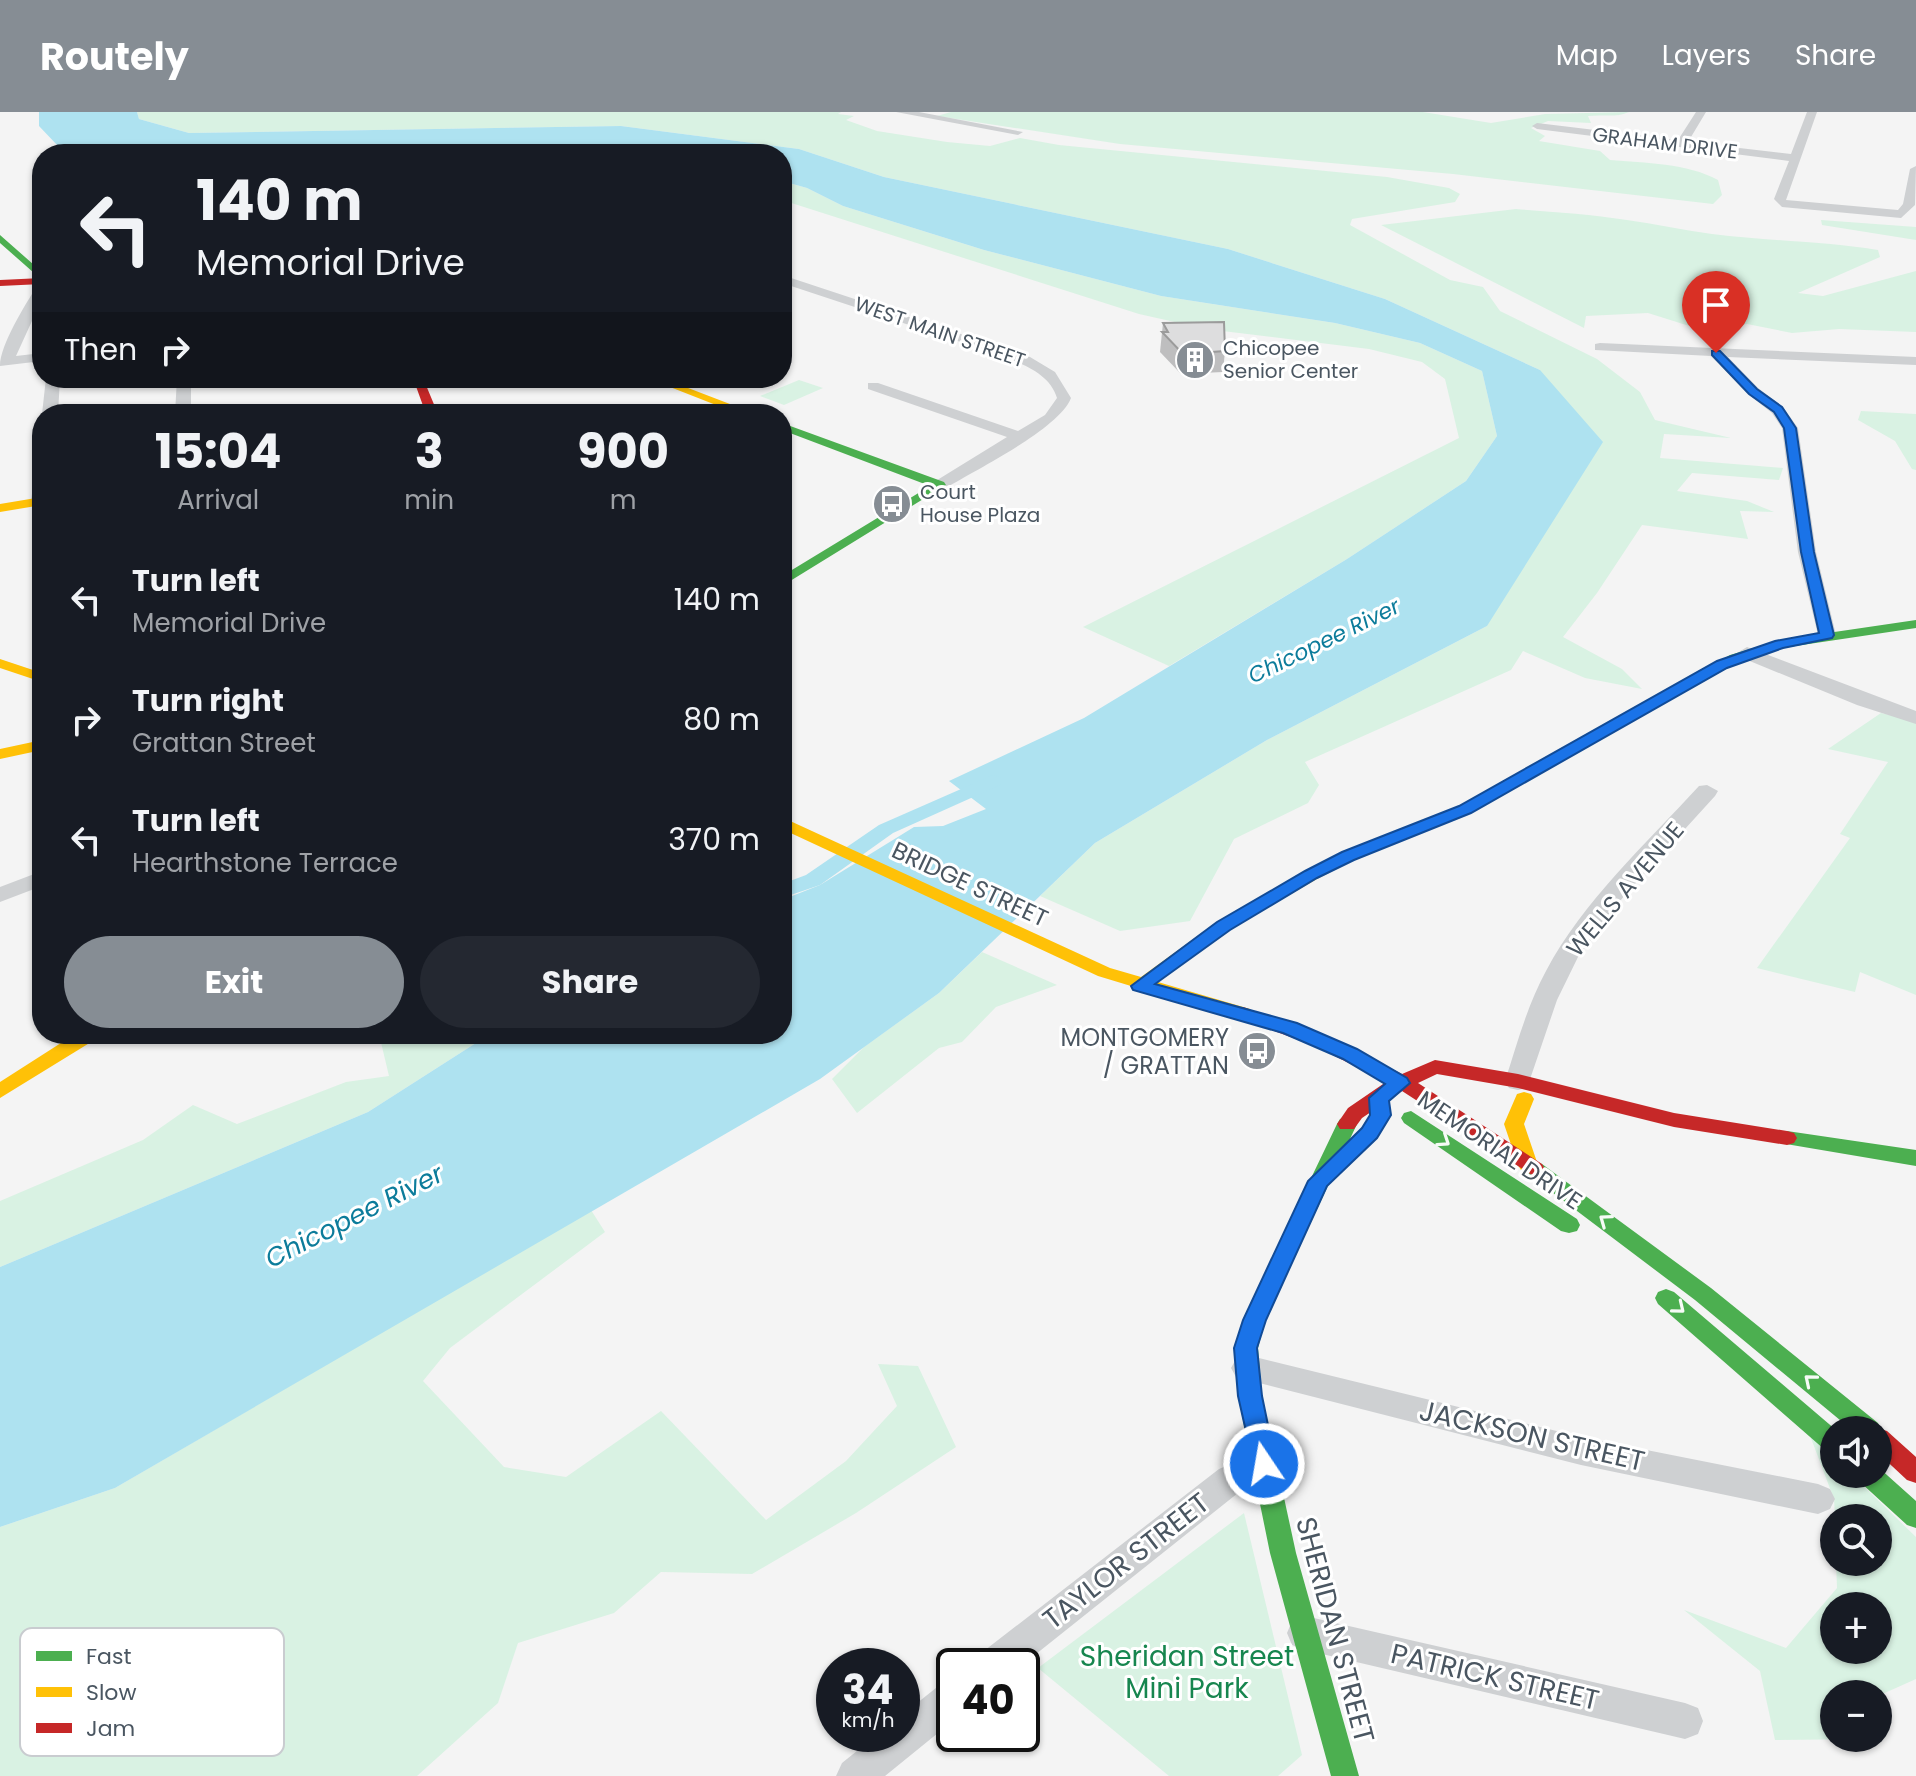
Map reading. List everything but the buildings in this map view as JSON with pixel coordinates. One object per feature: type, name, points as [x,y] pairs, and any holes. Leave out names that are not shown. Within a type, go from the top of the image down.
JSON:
[{"type":"main road","points":[[0,238],[32,269]]},
{"type":"main road","points":[[0,283],[32,280]]},
{"type":"main road","points":[[680,388],[724,404]]},
{"type":"main road","points":[[709,404],[716,401]]},
{"type":"main road","points":[[792,430],[940,485]]},
{"type":"main road","points":[[792,576],[940,485]]},
{"type":"main road","points":[[0,508],[32,502]]},
{"type":"main road","points":[[1231,1010],[1213,1025],[1140,986],[1223,926],[1311,875],[1348,856],[1465,810],[1696,678],[1747,653],[1827,635],[1916,624]]},
{"type":"main road","points":[[0,663],[32,674]]},
{"type":"main road","points":[[20,750],[32,743]]},
{"type":"main road","points":[[0,754],[32,747]]},
{"type":"main road","name":"BRIDGE STREET","points":[[792,828],[1140,986]]},
{"type":"main road","name":"MEMORIAL DRIVE","points":[[1140,986],[1231,1010],[1321,1040],[1373,1066],[1528,1165],[1724,1310],[1852,1416]]},
{"type":"main road","points":[[0,1091],[73,1044]]},
{"type":"main road","name":"SHERIDAN STREET","points":[[1345,1776],[1283,1553],[1264,1464],[1246,1348],[1254,1320],[1347,1123],[1355,1113],[1400,1083],[1435,1067],[1486,1075],[1517,1093],[1916,1158]]},
{"type":"main road","points":[[1400,1083],[1456,1094]]},
{"type":"main road","name":"MEMORIAL DRIVE","points":[[1354,1085],[1379,1098],[1579,1232]]},
{"type":"main road","name":"MEMORIAL DRIVE","points":[[1517,1093],[1512,1128],[1528,1165]]},
{"type":"main road","points":[[1377,1124],[1379,1098]]},
{"type":"main road","name":"SHERIDAN STREET","points":[[1319,1181],[1361,1141]]},
{"type":"main road","points":[[1655,1289],[1820,1431]]},
{"type":"main road","points":[[1892,1451],[1916,1472]]},
{"type":"main road","points":[[1884,1488],[1916,1517]]},
{"type":"street","points":[[901,112],[1018,132]]},
{"type":"street","points":[[1681,145],[1701,112]]},
{"type":"street","points":[[1812,112],[1780,199],[1782,203],[1901,214],[1909,205],[1916,169]]},
{"type":"street","name":"GRAHAM DRIVE","points":[[1537,126],[1794,158]]},
{"type":"street","name":"WEST MAIN STREET","points":[[792,282],[980,343],[1029,363],[1062,388],[1062,403],[1054,415],[1021,437]]},
{"type":"street","points":[[4,361],[32,305]]},
{"type":"street","points":[[1600,347],[1916,361]]},
{"type":"street","points":[[1716,353],[1753,391],[1778,410],[1790,428],[1807,552],[1827,635]]},
{"type":"street","points":[[4,361],[32,358]]},
{"type":"street","points":[[873,386],[1021,437]]},
{"type":"street","points":[[940,485],[1021,437]]},
{"type":"street","points":[[1747,653],[1864,701],[1916,718]]},
{"type":"street","name":"WELLS AVENUE","points":[[1517,1093],[1539,1013],[1566,957],[1627,880],[1707,791]]},
{"type":"street","points":[[0,895],[32,882]]},
{"type":"street","name":"JACKSON STREET","points":[[1247,1368],[1581,1451],[1818,1499]]},
{"type":"street","name":"TAYLOR STREET","points":[[1016,1648],[1231,1479],[1264,1464]]},
{"type":"street","name":"PATRICK STREET","points":[[1305,1633],[1685,1721]]},
{"type":"street","points":[[855,1776],[936,1711]]},
{"type":"green space","points":[[137,112],[841,112],[838,114],[854,116],[846,120],[877,131],[947,142],[990,146],[1020,138],[1059,145],[1387,177],[1449,188],[1460,194],[1455,202],[1352,219],[1350,225],[1450,280],[1483,287],[1500,311],[1597,359],[1640,392],[1655,420],[1731,438],[1664,434],[1660,458],[1783,468],[1779,480],[1692,473],[1677,491],[1747,501],[1774,512],[1740,511],[1748,539],[1642,525],[1597,593],[1563,637],[1622,669],[1642,689],[1585,678],[1523,651],[1511,670],[1305,762],[1319,785],[1308,803],[1234,839],[1190,921],[1120,931],[1040,896],[1095,843],[1267,740],[1487,626],[1540,370],[1385,299],[1228,249],[884,177],[792,148],[792,144],[760,144],[621,126],[189,133],[139,119]]},
{"type":"green space","points":[[951,112],[1423,112],[1491,123],[1545,114],[1629,112],[1588,116],[1591,123],[1548,121],[1531,128],[1545,136],[1539,141],[1600,151],[1610,160],[1666,165],[1706,174],[1718,180],[1722,195],[1713,204],[1453,174],[1120,144],[937,116]]},
{"type":"green space","points":[[792,184],[843,206],[984,250],[1161,296],[1335,323],[1420,343],[1482,371],[1497,436],[1466,481],[1347,559],[1169,666],[1083,627],[1459,438],[1445,379],[1422,362],[1369,349],[1206,329],[1139,314],[792,203]]},
{"type":"green space","points":[[1516,209],[1613,218],[1712,234],[1878,250],[1880,257],[1798,293],[1823,296],[1916,271],[1916,332],[1839,329],[1792,333],[1747,324],[1702,330],[1648,313],[1586,316],[1584,328],[1381,225]]},
{"type":"green space","points":[[1821,220],[1916,227],[1916,240],[1822,225]]},
{"type":"green space","points":[[799,380],[823,388],[786,404],[760,396],[780,388],[792,388],[792,383]]},
{"type":"green space","points":[[1861,411],[1916,414],[1916,470],[1912,469],[1895,441],[1858,420]]},
{"type":"green space","points":[[1881,713],[1916,721],[1916,995],[1860,972],[1855,992],[1757,968],[1850,838],[1840,834],[1888,762],[1828,749]]},
{"type":"green space","points":[[982,952],[1057,985],[996,1007],[962,1042],[939,1048],[857,1113],[832,1079],[864,1047],[939,993]]},
{"type":"green space","points":[[381,1044],[474,1044],[368,1112],[0,1267],[0,1201],[143,1140],[193,1105],[237,1124],[346,1082],[389,1076]]},
{"type":"green space","points":[[591,1210],[605,1232],[450,1348],[423,1381],[504,1467],[566,1477],[661,1411],[766,1520],[846,1461],[897,1406],[878,1364],[918,1366],[956,1447],[856,1513],[752,1574],[661,1572],[614,1613],[518,1643],[498,1703],[417,1776],[0,1776],[0,1527],[115,1488]]},
{"type":"green space","points":[[1809,1433],[1820,1444],[1820,1462]]},
{"type":"green space","points":[[1830,1488],[1865,1488],[1882,1504],[1834,1504]]},
{"type":"green space","name":"Sheridan Street Mini Park","points":[[1244,1513],[1302,1755],[1278,1776],[1169,1776],[1040,1670],[1040,1666]]},
{"type":"green space","points":[[1892,1514],[1916,1537],[1916,1679],[1892,1690],[1892,1680],[1820,1680],[1820,1740],[1775,1740],[1760,1671],[1684,1610],[1786,1648],[1820,1608],[1820,1664],[1892,1664],[1892,1592],[1834,1592],[1837,1588],[1837,1576],[1892,1576]]},
{"type":"water","points":[[39,112],[137,112],[139,119],[189,133],[621,126],[760,144],[56,144],[39,126]]},
{"type":"water","name":"Chicopee River","points":[[792,148],[884,177],[1228,249],[1385,299],[1540,370],[1603,442],[1487,626],[1267,740],[1095,843],[939,993],[820,1079],[115,1488],[0,1527],[0,1267],[368,1112],[474,1044],[792,1044],[792,896],[820,885],[914,827],[943,826],[986,809],[949,781],[1084,718],[1347,559],[1466,481],[1497,436],[1482,371],[1420,343],[1335,323],[1161,296],[984,250],[843,206],[792,184]]},
{"type":"waterway","points":[[792,887],[813,880],[886,829],[993,781]]},
{"type":"traffic: fast","points":[[0,238],[32,268]]},
{"type":"traffic: fast","points":[[792,430],[940,485]]},
{"type":"traffic: fast","points":[[792,576],[940,485]]},
{"type":"traffic: fast","points":[[1644,709],[1735,658],[1780,644],[1916,624]]},
{"type":"traffic: fast","points":[[1411,1118],[1569,1225]]},
{"type":"traffic: fast","points":[[1345,1776],[1283,1553],[1250,1396],[1246,1348],[1254,1320],[1347,1124]]},
{"type":"traffic: fast","points":[[1787,1138],[1916,1158]]},
{"type":"traffic: fast","points":[[1535,1169],[1703,1294],[1852,1416]]},
{"type":"traffic: fast","points":[[1666,1298],[1820,1431]]},
{"type":"traffic: fast","points":[[1884,1488],[1916,1517]]},
{"type":"traffic: slow","points":[[679,388],[723,404]]},
{"type":"traffic: slow","points":[[0,508],[32,503]]},
{"type":"traffic: slow","points":[[0,663],[32,674]]},
{"type":"traffic: slow","points":[[1140,986],[1223,926],[1311,875],[1348,856],[1465,810],[1644,709]]},
{"type":"traffic: slow","points":[[0,754],[32,747]]},
{"type":"traffic: slow","points":[[792,828],[1104,972],[1243,1013]]},
{"type":"traffic: slow","points":[[0,1091],[73,1044]]},
{"type":"traffic: slow","points":[[1524,1099],[1514,1124],[1528,1165]]},
{"type":"traffic: jam","points":[[0,283],[32,281]]},
{"type":"traffic: jam","points":[[422,388],[428,404]]},
{"type":"traffic: jam","points":[[1243,1013],[1321,1041],[1359,1059],[1431,1100],[1535,1169]]},
{"type":"traffic: jam","points":[[1347,1124],[1355,1113],[1400,1083],[1435,1067],[1518,1081],[1674,1120],[1787,1138]]},
{"type":"traffic: jam","points":[[1892,1451],[1916,1472]]},
{"type":"place","name":"Chicopee Senior Center","points":[[1195,360]]},
{"type":"place","name":"Court House Plaza","points":[[892,504]]},
{"type":"place","name":"MONTGOMERY / GRATTAN","points":[[1257,1051]]},
{"type":"route","points":[[1264,1464],[1250,1396],[1246,1348],[1254,1320],[1319,1181],[1377,1124],[1379,1098],[1400,1083],[1350,1054],[1290,1028],[1140,986],[1223,926],[1348,856],[1465,810],[1747,653],[1827,635],[1807,552],[1790,428],[1778,410],[1753,391],[1716,353]]}]
